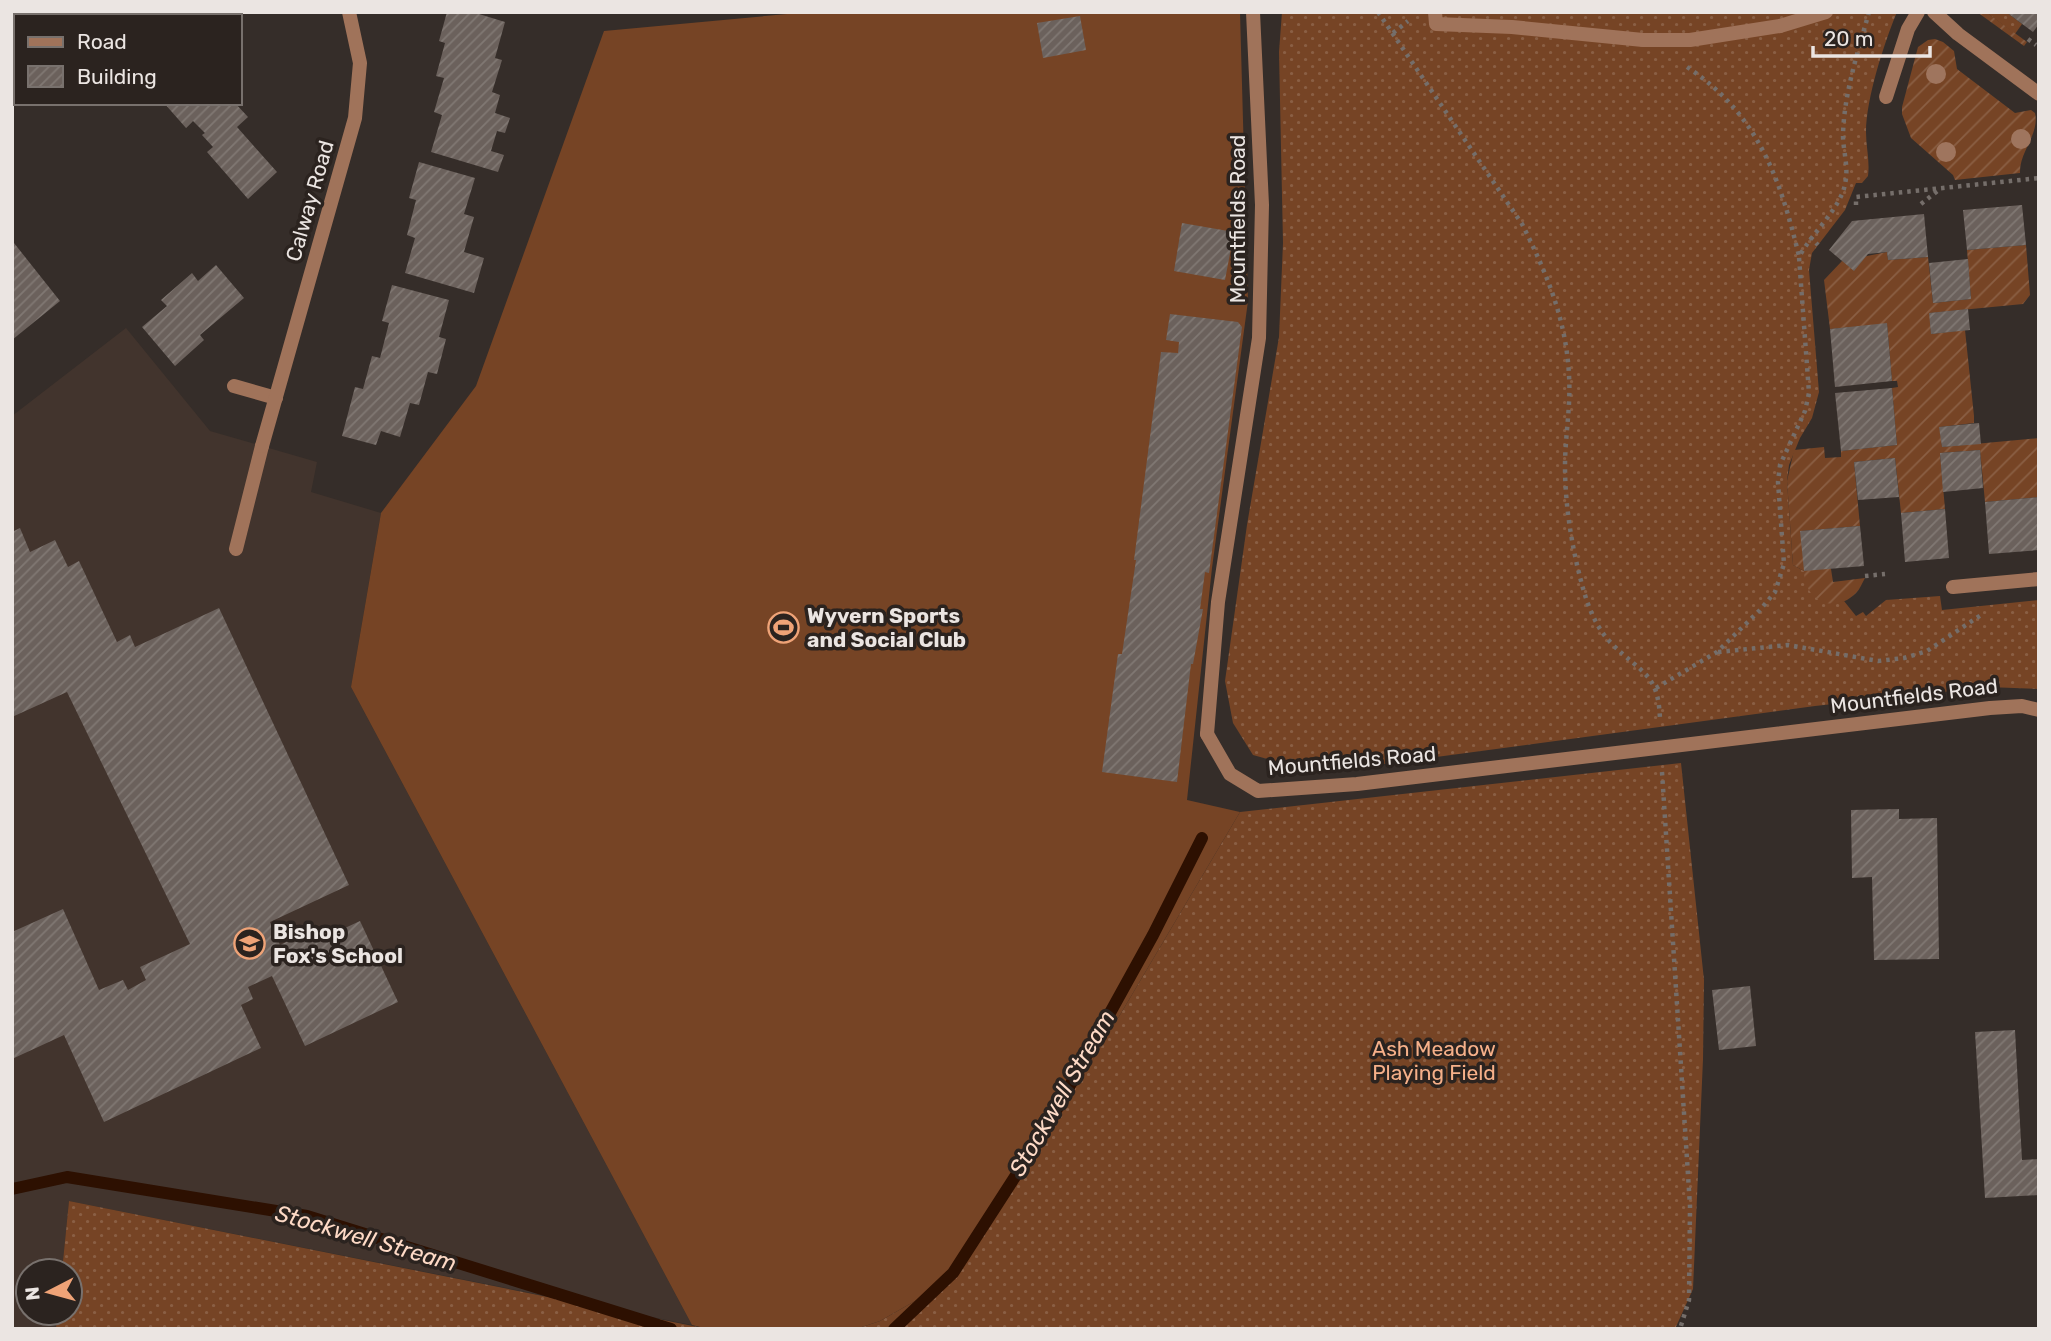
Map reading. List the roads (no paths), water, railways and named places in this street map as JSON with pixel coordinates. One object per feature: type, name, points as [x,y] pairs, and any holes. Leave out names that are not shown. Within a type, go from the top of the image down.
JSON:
[{"type":"street","name":"Calway Road","points":[[236,549],[262,446],[355,118],[360,63],[349,12]]},
{"type":"street","name":"Mountfields Road","points":[[1253,12],[1262,205],[1259,338],[1217,602],[1207,734],[1230,774],[1258,791],[1357,784],[1990,708],[2022,706],[2039,710]]},
{"type":"street","points":[[1435,12],[1436,24],[1512,27],[1643,40],[1690,40],[1740,34],[1780,26],[1826,12]]},
{"type":"street","points":[[1886,96],[1908,29],[1918,12]]},
{"type":"street","points":[[1934,12],[1958,34],[2039,94]]},
{"type":"street","points":[[234,386],[276,398]]},
{"type":"street","points":[[1953,587],[2039,579]]},
{"type":"waterway","name":"Stockwell Stream","points":[[894,1329],[953,1273],[1047,1127],[1153,935],[1202,838]]},
{"type":"waterway","name":"Stockwell Stream","points":[[12,1189],[67,1177],[307,1216],[671,1329]]},
{"type":"place","name":"Wyvern Sports and Social Club","points":[[784,628]]},
{"type":"place","name":"Bishop Fox's School","points":[[250,944]]},
{"type":"park label","name":"Ash Meadow Playing Field","points":[[1434,1061]]}]
